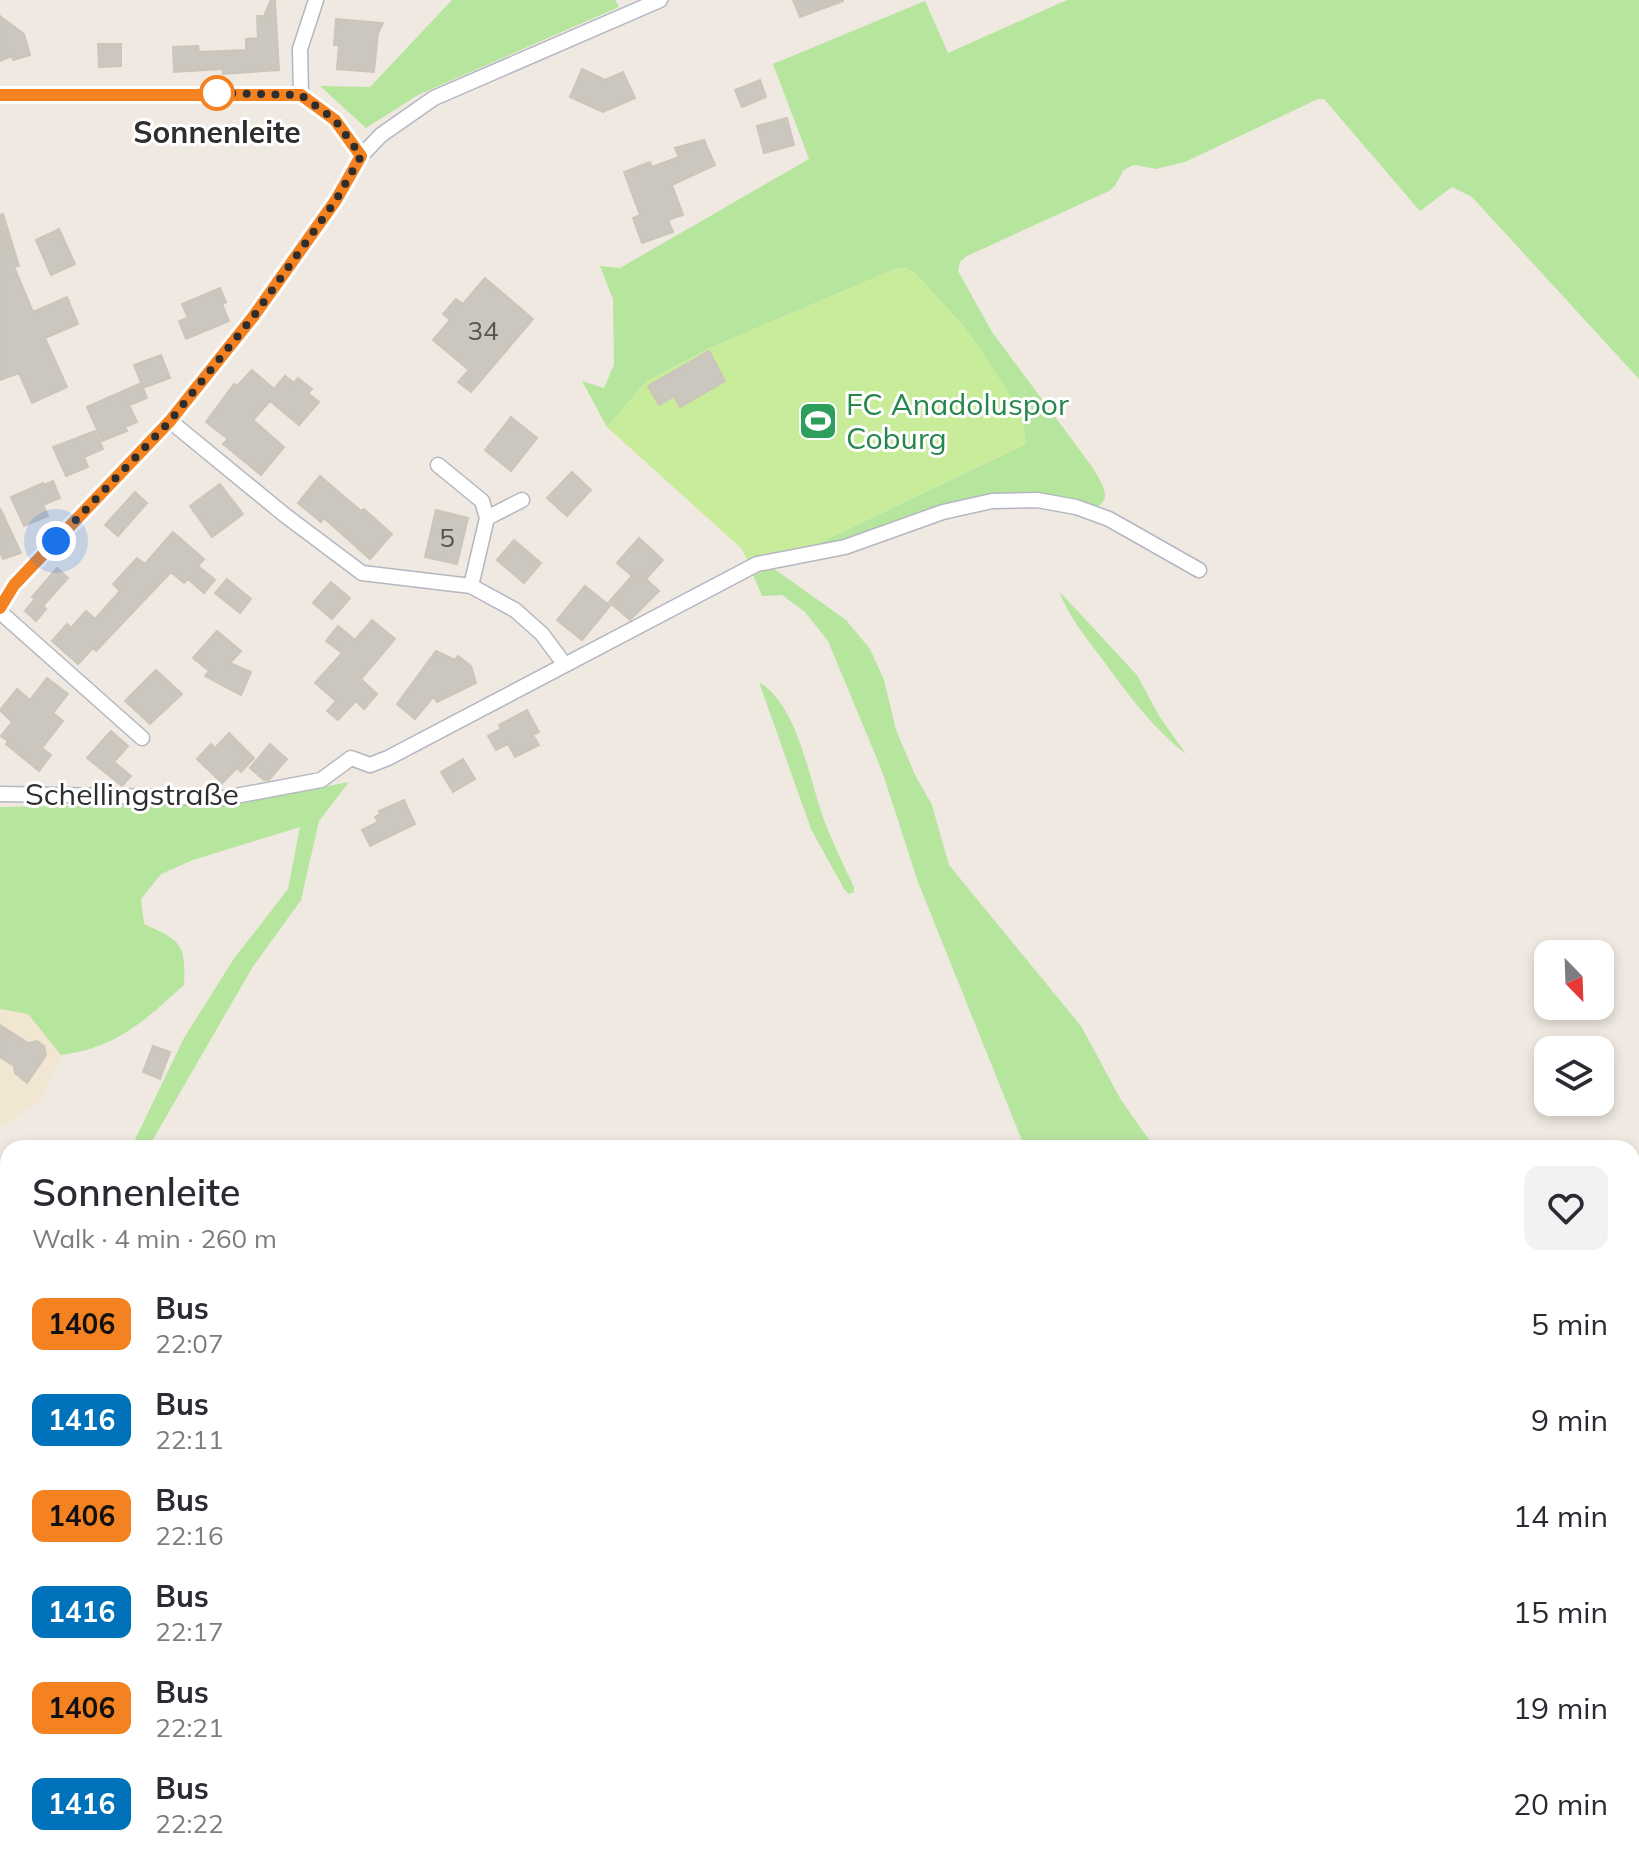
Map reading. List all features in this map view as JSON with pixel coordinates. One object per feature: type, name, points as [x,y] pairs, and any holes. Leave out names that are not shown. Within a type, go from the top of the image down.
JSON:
[{"type":"street","points":[[301,95],[300,49],[316,0]]},
{"type":"street","points":[[142,738],[0,610],[7,582],[170,421],[253,317],[336,200],[361,156],[381,135],[434,98],[660,0]]},
{"type":"street","points":[[0,95],[301,95],[335,120],[361,156]]},
{"type":"street","points":[[170,421],[286,516],[362,573],[471,586],[515,610],[542,634],[565,665]]},
{"type":"street","points":[[438,465],[482,501],[487,518],[471,586]]},
{"type":"street","points":[[487,518],[522,500]]},
{"type":"street","name":"Schellingstraße","points":[[0,794],[225,798],[321,780],[351,758],[370,765],[388,758],[757,564],[845,547],[943,512],[992,501],[1037,500],[1076,507],[1109,519],[1199,570]]},
{"type":"shaded area","points":[[0,1009],[28,1014],[61,1055],[40,1101],[0,1128]]},
{"type":"green space","points":[[452,0],[615,0],[619,7],[418,95],[366,128],[320,86],[370,87]]},
{"type":"green space","points":[[1067,0],[1639,0],[1639,379],[1472,197],[1452,187],[1420,211],[1324,99],[1318,99],[1185,162],[1156,169],[1131,166],[1123,171],[1109,191],[967,256],[960,262],[958,271],[992,332],[1097,474],[1105,492],[1103,502],[1098,506],[1090,509],[1030,496],[814,549],[821,542],[1026,444],[987,359],[964,327],[915,273],[906,268],[895,269],[710,348],[647,381],[607,427],[582,381],[604,388],[614,365],[613,299],[600,266],[620,268],[809,159],[773,64],[925,1],[948,53]]},
{"type":"green space","name":"FC Anadoluspor Coburg","points":[[906,268],[915,273],[964,327],[987,359],[1022,414],[1026,444],[821,542],[814,549],[747,560],[742,549],[607,427],[647,381],[710,348],[895,269]]},
{"type":"green space","points":[[773,568],[846,620],[870,649],[884,680],[896,730],[932,805],[949,865],[1081,1026],[1121,1100],[1149,1140],[1022,1140],[918,882],[882,771],[828,641],[805,612],[782,595],[762,596],[753,575]]},
{"type":"green space","points":[[1059,591],[1137,675],[1159,716],[1186,754],[1162,733],[1131,698],[1078,627]]},
{"type":"green space","points":[[759,682],[773,694],[794,727],[826,825],[854,892],[849,894],[844,889],[811,829]]},
{"type":"green space","points":[[349,782],[319,821],[301,900],[252,968],[153,1140],[135,1140],[184,1038],[233,960],[288,889],[300,827],[193,860],[161,874],[141,899],[144,924],[179,945],[184,960],[184,985],[143,1021],[114,1039],[61,1055],[28,1014],[0,1009],[0,807],[239,803]]},
{"type":"building","points":[[271,0],[275,0],[279,70],[223,74],[223,69],[174,72],[173,47],[198,46],[199,52],[246,50],[246,39],[258,38],[257,16],[264,16]]},
{"type":"building","points":[[793,0],[843,0],[843,1],[800,17]]},
{"type":"building","points":[[0,16],[24,34],[30,55],[13,60],[12,56],[0,61]]},
{"type":"building","points":[[336,19],[383,23],[378,33],[374,72],[337,69],[339,45],[334,45]]},
{"type":"building","points":[[98,44],[121,44],[121,66],[99,67]]},
{"type":"building","points":[[582,69],[605,80],[623,72],[635,98],[603,112],[570,97]]},
{"type":"building","points":[[760,80],[766,97],[742,107],[735,90]]},
{"type":"building","points":[[787,118],[794,145],[764,153],[757,126]]},
{"type":"building","points":[[704,140],[715,165],[672,185],[683,215],[668,220],[673,232],[642,243],[633,218],[640,215],[624,172],[650,162],[652,167],[679,157],[675,148]]},
{"type":"building","points":[[3,214],[19,266],[14,267],[33,312],[67,297],[78,324],[45,338],[67,387],[32,403],[19,373],[0,380],[0,215]]},
{"type":"building","points":[[59,229],[75,264],[51,275],[36,240]]},
{"type":"building","points":[[485,278],[533,319],[471,392],[458,382],[469,370],[433,340],[450,320],[443,314],[456,299],[463,304]]},
{"type":"building","points":[[220,288],[229,321],[186,339],[179,321],[188,318],[182,304]]},
{"type":"building","points":[[709,351],[725,381],[680,407],[674,396],[659,405],[648,386]]},
{"type":"building","points":[[161,355],[170,378],[143,388],[134,365]]},
{"type":"building","points":[[252,370],[274,389],[285,376],[294,383],[298,378],[312,389],[308,393],[319,402],[299,425],[270,401],[253,420],[284,447],[261,475],[223,444],[228,439],[206,422],[234,384],[237,386]]},
{"type":"building","points":[[141,383],[147,398],[129,405],[137,422],[125,427],[127,431],[102,441],[87,407]]},
{"type":"building","points":[[511,417],[537,438],[511,471],[485,450]]},
{"type":"building","points":[[95,431],[103,449],[84,457],[88,467],[66,476],[53,447]]},
{"type":"building","points":[[572,472],[591,490],[567,516],[547,498]]},
{"type":"building","points":[[320,476],[392,534],[370,559],[324,518],[321,522],[298,503]]},
{"type":"building","points":[[53,481],[60,498],[43,505],[48,516],[24,526],[11,497]]},
{"type":"building","points":[[220,484],[243,514],[212,537],[190,506]]},
{"type":"building","points":[[135,492],[147,503],[118,536],[105,525]]},
{"type":"building","points":[[0,508],[21,553],[3,559],[0,552]]},
{"type":"building","points":[[436,510],[468,518],[457,564],[425,557]]},
{"type":"building","points":[[173,532],[204,559],[198,566],[215,580],[204,593],[188,579],[184,583],[171,572],[96,651],[93,648],[78,664],[52,641],[67,624],[71,628],[86,611],[95,619],[120,591],[113,584],[137,558],[145,564]]},
{"type":"building","points":[[639,538],[663,560],[646,579],[659,591],[630,620],[609,602],[632,576],[617,563]]},
{"type":"building","points":[[514,540],[541,563],[524,583],[497,560]]},
{"type":"building","points":[[57,568],[68,578],[43,606],[46,609],[36,621],[25,611],[35,599],[32,597]]},
{"type":"building","points":[[227,579],[251,599],[240,613],[215,593]]},
{"type":"building","points":[[331,582],[350,598],[332,619],[313,603]]},
{"type":"building","points":[[585,586],[610,606],[582,640],[557,620]]},
{"type":"building","points":[[372,620],[395,639],[361,679],[377,694],[364,709],[356,701],[338,720],[327,711],[336,701],[315,683],[342,653],[326,641],[338,626],[355,640]]},
{"type":"building","points":[[217,631],[241,651],[230,663],[251,672],[241,695],[205,676],[209,671],[193,658]]},
{"type":"building","points":[[436,651],[455,660],[458,656],[471,666],[476,683],[437,702],[433,697],[415,719],[397,704]]},
{"type":"building","points":[[156,670],[182,694],[150,724],[125,701]]},
{"type":"building","points":[[47,678],[68,694],[53,713],[63,721],[42,748],[51,755],[39,771],[6,744],[8,741],[1,736],[12,722],[0,710],[17,689],[30,700]]},
{"type":"building","points":[[527,710],[539,732],[533,735],[539,745],[515,757],[508,744],[496,750],[488,736],[501,729],[499,725]]},
{"type":"building","points":[[111,731],[128,746],[114,762],[131,776],[122,786],[87,758]]},
{"type":"building","points":[[229,733],[254,758],[241,772],[237,768],[222,783],[197,759],[211,744],[215,748]]},
{"type":"building","points":[[270,744],[287,759],[269,780],[264,780],[250,768]]},
{"type":"building","points":[[463,759],[475,779],[453,792],[441,772]]},
{"type":"building","points":[[404,800],[415,824],[370,846],[362,830],[378,822],[375,817],[380,814],[379,811]]},
{"type":"building","points":[[0,1025],[28,1043],[37,1041],[44,1046],[46,1055],[27,1083],[15,1073],[14,1066],[0,1057]]},
{"type":"building","points":[[153,1046],[170,1052],[160,1079],[143,1072]]},
{"type":"bus line","name":"1406","points":[[0,95],[301,95],[335,120],[361,156],[336,200],[235,340],[170,421],[14,585],[0,608]]},
{"type":"place","name":"Sonnenleite","points":[[217,93]]},
{"type":"place","name":"FC Anadoluspor Coburg","points":[[818,421]]},
{"type":"route","points":[[56,541],[170,421],[253,317],[336,200],[361,156],[335,120],[301,95],[217,93]]}]
